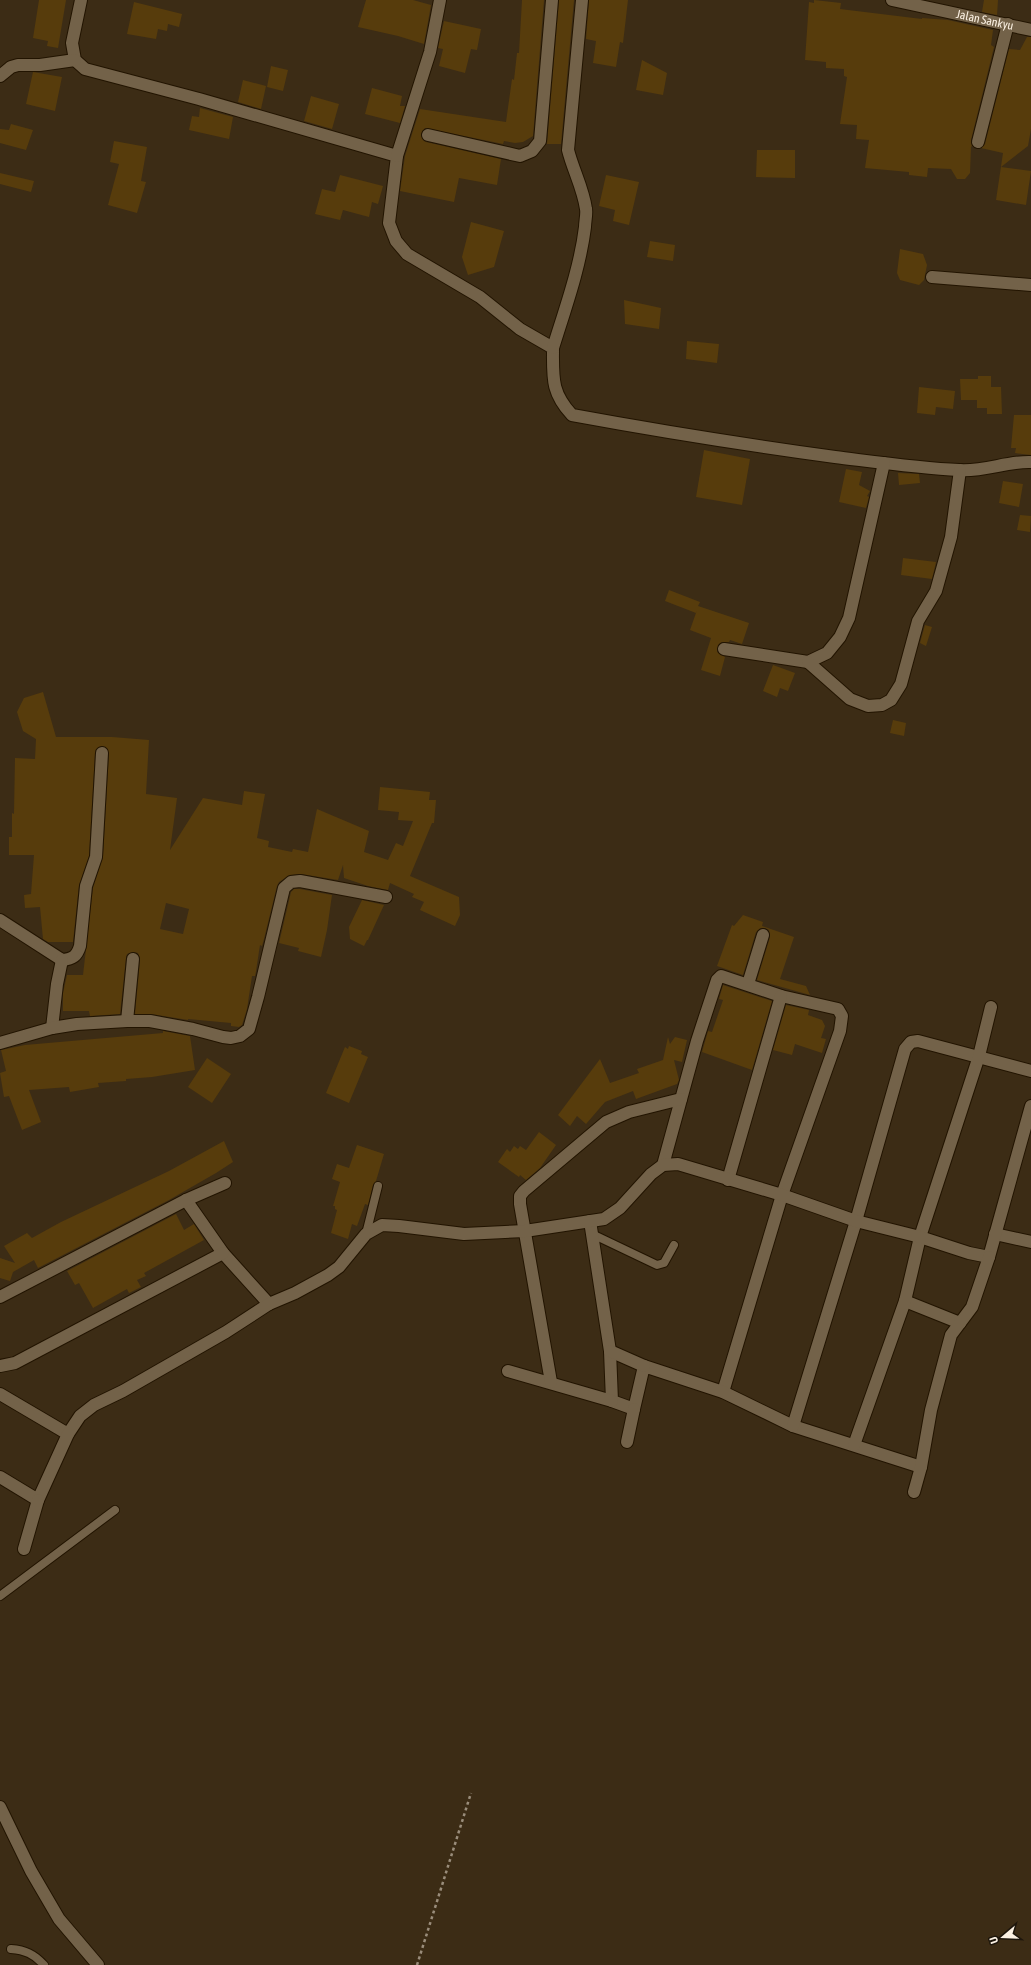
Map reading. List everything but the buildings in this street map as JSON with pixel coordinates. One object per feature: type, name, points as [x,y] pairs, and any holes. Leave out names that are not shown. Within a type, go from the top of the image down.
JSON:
[{"type":"street","points":[[81,0],[72,43],[75,60],[85,69],[199,98],[397,156]]},
{"type":"street","points":[[440,0],[430,52],[397,156],[389,223],[396,241],[407,254],[480,297],[520,329],[553,348]]},
{"type":"street","points":[[428,135],[520,156],[532,151],[540,141],[552,0]]},
{"type":"street","points":[[582,0],[568,150],[572,167],[580,184],[586,210],[584,238],[553,348],[552,380],[560,402],[572,416],[740,444],[884,463],[960,470],[983,469],[1020,461],[1031,462]]},
{"type":"street","name":"Jalan Sankyu","points":[[892,0],[1031,30]]},
{"type":"street","points":[[978,142],[1008,24]]},
{"type":"street","points":[[0,76],[11,67],[18,65],[40,65],[75,60]]},
{"type":"street","points":[[932,277],[1031,285]]},
{"type":"street","points":[[808,662],[827,653],[840,637],[848,618],[884,463]]},
{"type":"street","points":[[724,649],[808,662],[850,699],[868,706],[882,704],[891,700],[901,684],[916,625],[936,591],[951,537],[960,470]]},
{"type":"street","points":[[0,920],[62,960],[71,959],[77,955],[80,946],[86,886],[96,857],[102,753]]},
{"type":"street","points":[[0,1043],[52,1028],[77,1024],[150,1021],[193,1028],[223,1037],[231,1038],[240,1036],[249,1029],[284,888],[291,882],[300,881],[386,897]]},
{"type":"street","points":[[748,984],[763,935]]},
{"type":"street","points":[[127,1022],[133,959]]},
{"type":"street","points":[[52,1028],[57,984],[62,960]]},
{"type":"street","points":[[663,1165],[717,980],[721,976],[725,976],[781,996],[838,1009],[842,1016],[842,1023],[782,1195],[723,1392]]},
{"type":"street","points":[[728,1180],[781,996]]},
{"type":"street","points":[[854,1445],[905,1301],[920,1237],[979,1056],[992,1007]]},
{"type":"street","points":[[793,1426],[856,1221],[905,1049],[911,1042],[918,1041],[1031,1071]]},
{"type":"street","points":[[551,1382],[520,1196],[606,1122],[629,1112],[681,1100]]},
{"type":"street","points":[[914,1492],[921,1467],[933,1403],[951,1334],[969,1313],[990,1257],[995,1234],[1031,1106]]},
{"type":"street","points":[[24,1548],[38,1500],[68,1434],[80,1416],[94,1405],[164,1368],[226,1332],[269,1304],[328,1276],[339,1267],[366,1234],[382,1225],[464,1234],[525,1231],[604,1219],[613,1214],[651,1174],[663,1165],[678,1164],[782,1195],[856,1221],[920,1237],[969,1253],[990,1257]]},
{"type":"street","points":[[0,1297],[186,1200],[225,1183]]},
{"type":"street","points":[[186,1200],[223,1253],[269,1304]]},
{"type":"street","points":[[590,1221],[610,1351],[612,1401]]},
{"type":"street","points":[[995,1234],[1031,1242]]},
{"type":"street","points":[[0,1366],[15,1363],[223,1253]]},
{"type":"street","points":[[905,1301],[960,1323]]},
{"type":"street","points":[[610,1351],[644,1366],[723,1392],[793,1426],[921,1467]]},
{"type":"street","points":[[627,1442],[644,1366]]},
{"type":"street","points":[[508,1371],[551,1382],[634,1409]]},
{"type":"street","points":[[0,1394],[68,1434]]},
{"type":"street","points":[[0,1477],[38,1500]]},
{"type":"street","points":[[0,1807],[31,1871],[60,1919],[96,1964]]},
{"type":"lane","points":[[366,1234],[378,1186]]},
{"type":"lane","points":[[592,1234],[657,1265],[664,1263],[674,1244]]},
{"type":"lane","points":[[0,1596],[115,1510]]},
{"type":"lane","points":[[11,1949],[25,1950],[44,1965]]},
{"type":"path","points":[[417,1965],[471,1793]]}]
